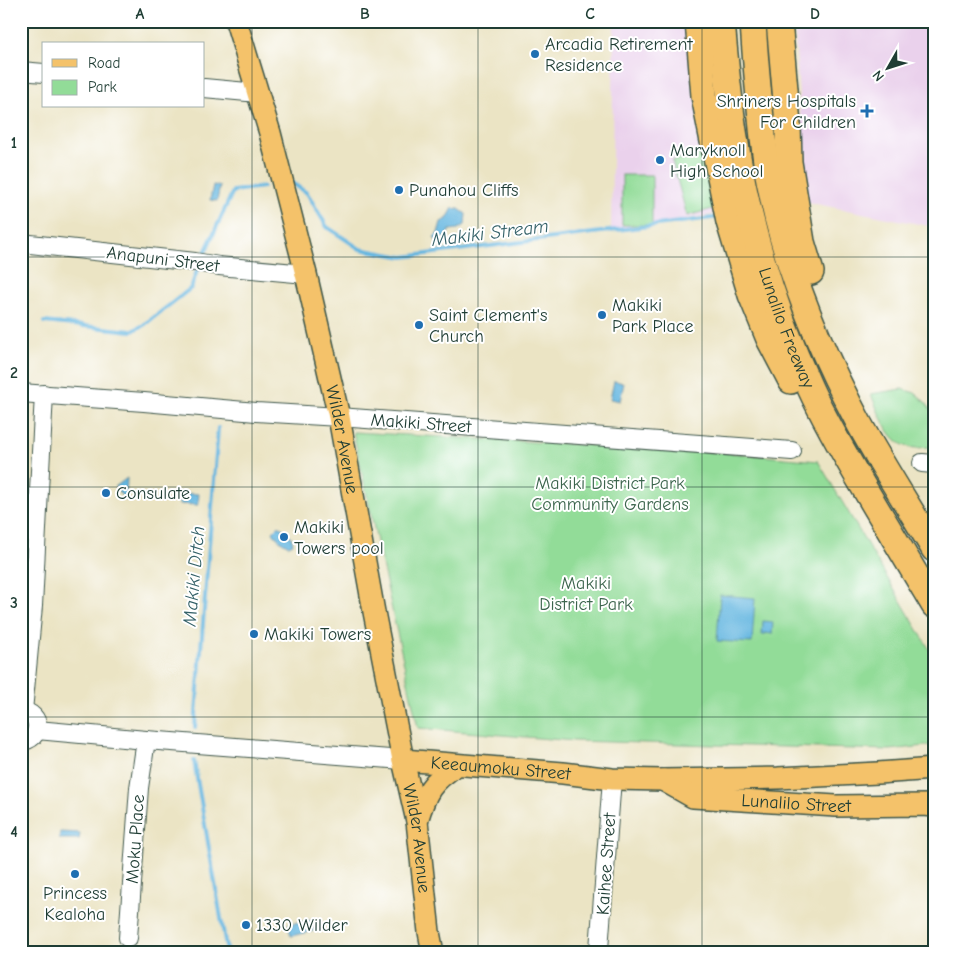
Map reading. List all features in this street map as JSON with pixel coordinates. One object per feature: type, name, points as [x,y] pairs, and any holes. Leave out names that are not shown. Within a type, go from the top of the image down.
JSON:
[{"type":"highway","points":[[698,21],[704,96],[730,222],[750,295],[769,339],[792,381],[850,463]]},
{"type":"highway","name":"Lunalilo Freeway","points":[[722,21],[737,151],[754,233],[783,322],[810,389],[830,428],[934,605]]},
{"type":"highway","name":"Lunalilo Freeway","points":[[752,21],[768,179],[778,222],[803,300],[860,425],[934,549]]},
{"type":"highway","points":[[779,21],[790,162],[802,242],[823,315],[860,425]]},
{"type":"main road","name":"Wilder Avenue","points":[[236,21],[270,133],[306,274],[339,416],[374,612],[417,821],[433,953]]},
{"type":"main road","name":"Keeaumoku Street","points":[[403,760],[563,773],[612,779],[663,780],[778,778],[934,770]]},
{"type":"main road","points":[[417,821],[430,789],[445,773],[457,765]]},
{"type":"main road","points":[[777,802],[778,778]]},
{"type":"main road","name":"Lunalilo Street","points":[[663,780],[693,797],[836,806],[934,806]]},
{"type":"street","points":[[21,71],[42,73]]},
{"type":"street","points":[[205,88],[258,93]]},
{"type":"street","name":"Anapuni Street","points":[[21,243],[306,274]]},
{"type":"street","name":"Makiki Street","points":[[21,393],[226,410],[339,416],[792,451]]},
{"type":"street","points":[[21,741],[30,739],[37,730],[35,718],[28,712],[22,711],[33,606],[44,394]]},
{"type":"street","name":"Keeaumoku Street","points":[[37,730],[403,760]]},
{"type":"street","name":"Moku Place","points":[[128,938],[139,788],[146,740]]},
{"type":"street","name":"Kaihee Street","points":[[600,949],[612,779]]},
{"type":"shaded area","name":"Maryknoll High School","points":[[614,21],[687,21],[722,213],[611,231]]},
{"type":"shaded area","name":"Shriners Hospitals For Children","points":[[794,21],[934,21],[934,227],[806,202]]},
{"type":"green space","points":[[701,153],[716,208],[687,216],[672,161]]},
{"type":"green space","points":[[622,175],[652,175],[652,225],[622,225]]},
{"type":"green space","points":[[902,389],[915,393],[933,412],[934,439],[932,447],[915,448],[902,444],[890,433],[885,425],[871,394]]},
{"type":"green space","name":"Makiki District Park","points":[[353,432],[730,453],[818,461],[934,657],[934,745],[890,750],[574,741],[418,728]]},
{"type":"water","points":[[213,185],[220,186],[217,201],[210,200]]},
{"type":"water","points":[[453,208],[459,209],[466,214],[465,225],[458,229],[450,230],[445,237],[436,241],[434,237],[438,233],[441,222],[447,219]]},
{"type":"water","points":[[614,381],[624,383],[620,401],[610,399]]},
{"type":"water","points":[[127,478],[126,501],[115,487]]},
{"type":"water","points":[[180,493],[199,494],[198,505],[179,504]]},
{"type":"water","name":"Makiki Towers pool","points":[[278,526],[288,533],[293,544],[289,546],[277,538],[273,531]]},
{"type":"water","points":[[720,595],[755,598],[752,643],[717,641]]},
{"type":"water","points":[[763,621],[773,622],[772,634],[765,633],[765,635],[762,635]]},
{"type":"water","points":[[60,832],[80,833],[79,839],[59,839]]},
{"type":"water","points":[[311,920],[314,931],[291,936],[288,924]]},
{"type":"waterway","name":"Makiki Stream","points":[[292,183],[307,193],[327,227],[360,249],[403,257],[720,217]]},
{"type":"waterway","name":"Makiki Stream","points":[[202,259],[233,191],[263,187]]},
{"type":"waterway","name":"Makiki Stream","points":[[44,322],[132,331],[144,325],[191,288],[198,268]]},
{"type":"waterway","name":"Makiki Ditch","points":[[195,727],[218,428]]},
{"type":"waterway","name":"Makiki Ditch","points":[[194,761],[227,953]]},
{"type":"place","name":"Arcadia Retirement Residence","points":[[535,54]]},
{"type":"place","name":"Shriners Hospitals For Children","points":[[867,111]]},
{"type":"place","name":"Maryknoll High School","points":[[660,160]]},
{"type":"place","name":"Punahou Cliffs","points":[[399,190]]},
{"type":"place","name":"Makiki Park Place","points":[[602,315]]},
{"type":"place","name":"Saint Clement's Church","points":[[419,325]]},
{"type":"place","name":"Consulate","points":[[106,493]]},
{"type":"place","name":"Makiki Towers pool","points":[[284,537]]},
{"type":"place","name":"Makiki Towers","points":[[254,634]]},
{"type":"place","name":"Princess Kealoha","points":[[75,874]]},
{"type":"place","name":"1330 Wilder","points":[[246,925]]},
{"type":"park label","name":"Makiki District Park Community Gardens","points":[[610,493]]}]
